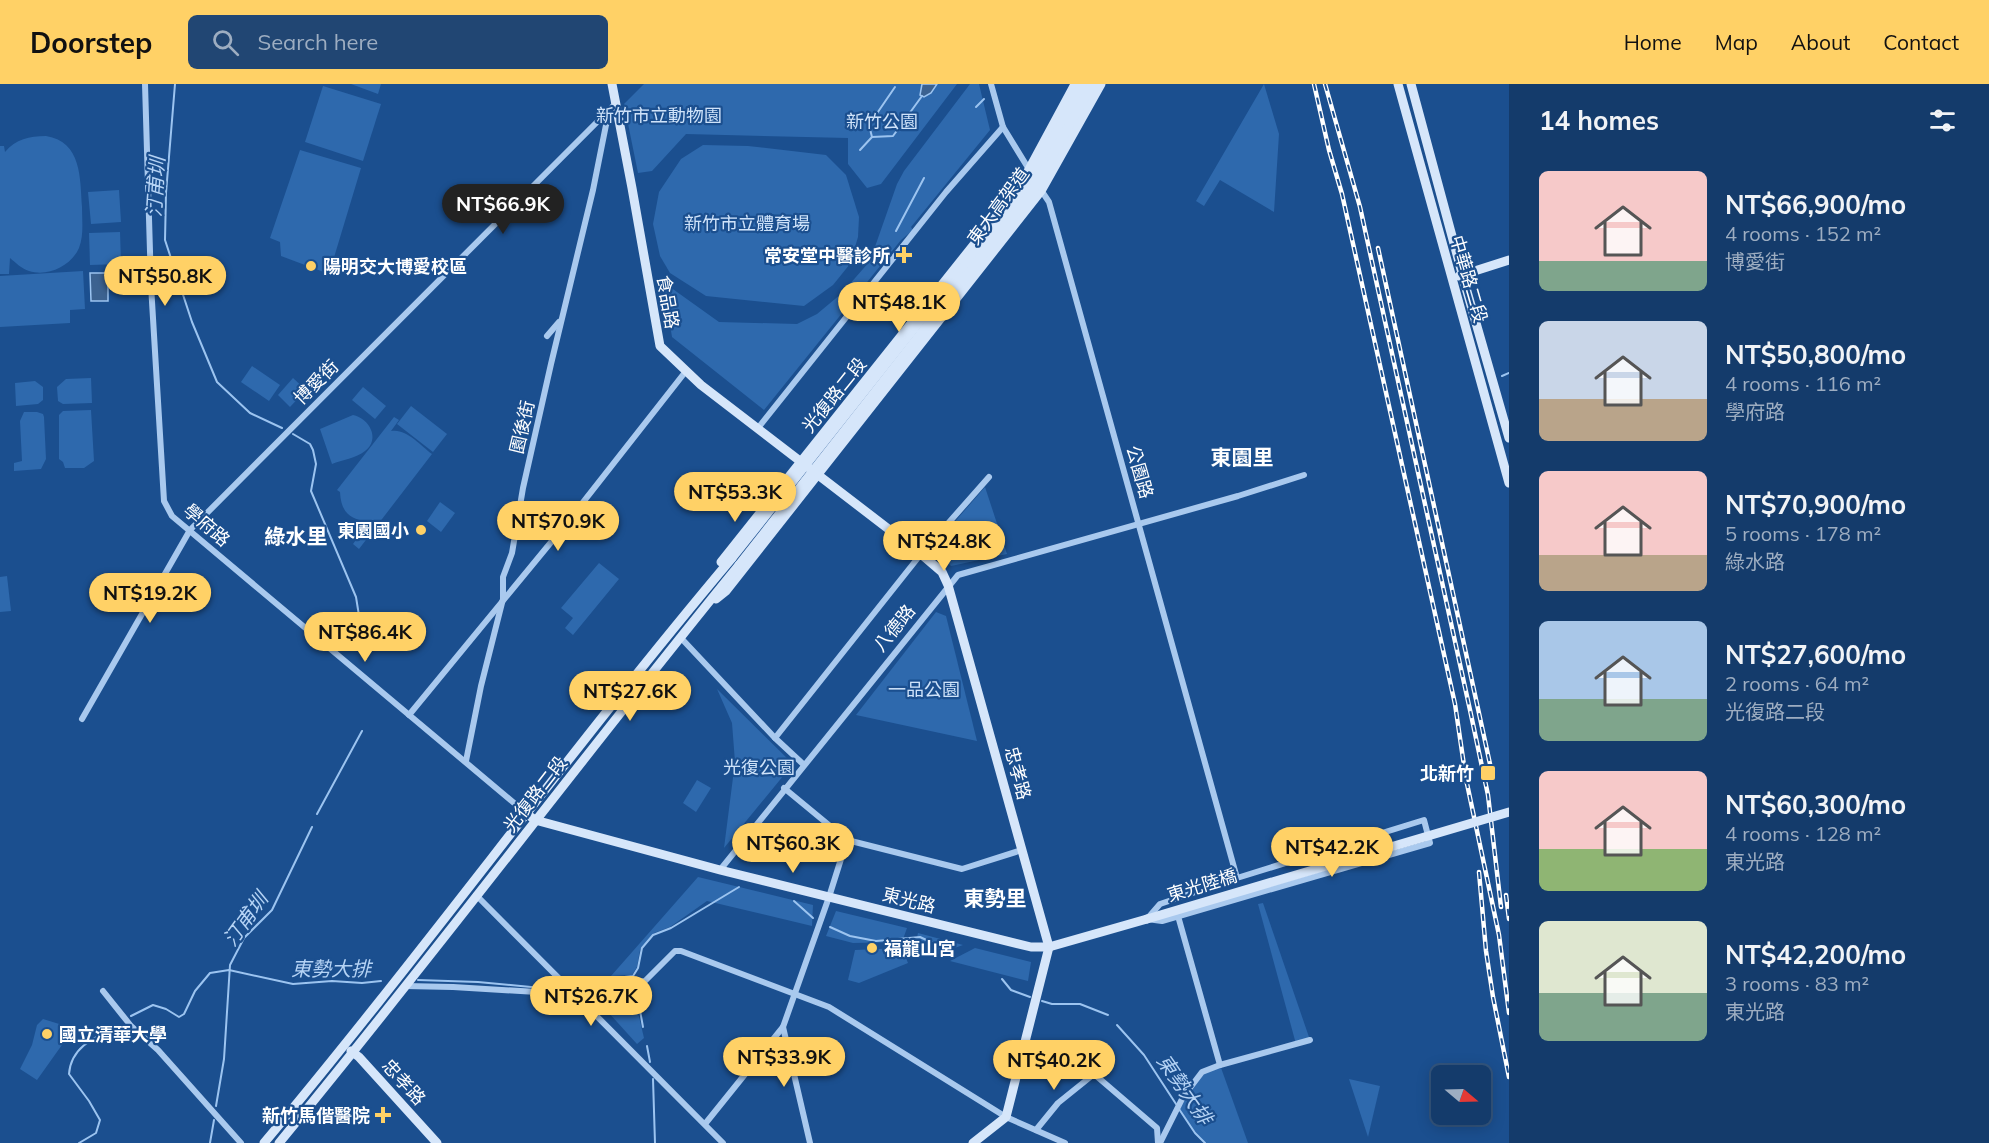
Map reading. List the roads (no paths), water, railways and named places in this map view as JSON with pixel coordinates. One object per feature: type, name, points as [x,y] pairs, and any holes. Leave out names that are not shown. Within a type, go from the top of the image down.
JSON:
[{"type":"main road","name":"食品路","points":[[612,84],[660,346],[686,371],[801,461]]},
{"type":"main road","name":"東大高架道","points":[[736,562],[1028,185],[1077,84]]},
{"type":"main road","name":"光復路二段","points":[[695,602],[708,578],[1019,188],[1077,84]]},
{"type":"main road","points":[[1077,84],[1085,113]]},
{"type":"main road","name":"東大高架道","points":[[736,562],[1032,192],[1092,84]]},
{"type":"main road","name":"光復路二段","points":[[704,608],[726,591],[1041,191],[1101,84]]},
{"type":"main road","name":"中華路二段","points":[[1411,84],[1462,276],[1509,438]]},
{"type":"main road","name":"中華路二段","points":[[1397,87],[1509,483]]},
{"type":"main road","points":[[801,461],[836,434],[978,256],[982,242]]},
{"type":"main road","points":[[1450,278],[1509,260]]},
{"type":"main road","name":"忠孝路","points":[[801,461],[921,554],[942,572],[948,585],[1049,946],[1006,1117]]},
{"type":"main road","name":"光復路二段","points":[[344,1045],[695,602],[736,562]]},
{"type":"main road","name":"光復路二段","points":[[405,986],[681,638],[736,562]]},
{"type":"main road","name":"東光陸橋","points":[[1147,919],[1509,812]]},
{"type":"main road","name":"東光路","points":[[526,813],[535,820],[720,870],[1031,947],[1049,946],[1147,919]]},
{"type":"main road","points":[[279,1143],[354,1053],[405,986]]},
{"type":"main road","points":[[264,1143],[344,1045]]},
{"type":"main road","name":"忠孝路","points":[[344,1045],[354,1053],[436,1143]]},
{"type":"main road","points":[[973,1143],[1006,1117]]},
{"type":"street","name":"學府路","points":[[145,84],[152,285],[164,501],[172,516],[526,813]]},
{"type":"street","name":"公園路","points":[[992,84],[1003,127],[1049,202],[1237,878]]},
{"type":"street","name":"博愛街","points":[[82,719],[190,530],[617,102]]},
{"type":"street","name":"園後街","points":[[466,761],[481,686],[503,598],[502,577],[512,553],[523,488],[593,190],[606,125],[617,102]]},
{"type":"street","points":[[758,428],[939,201],[1003,127]]},
{"type":"street","points":[[547,336],[562,319]]},
{"type":"street","points":[[409,715],[566,524],[686,371]]},
{"type":"street","name":"八德路","points":[[720,870],[803,764],[958,575],[1231,498],[1304,475]]},
{"type":"street","points":[[775,738],[921,554],[988,477]]},
{"type":"street","points":[[681,638],[775,738],[803,764]]},
{"type":"street","points":[[784,788],[847,840],[962,868],[1022,850]]},
{"type":"street","name":"東光路","points":[[1424,820],[1430,843],[1162,921],[1147,919],[1160,904],[1424,820]]},
{"type":"street","points":[[705,1124],[783,1027],[847,840]]},
{"type":"street","points":[[1309,855],[1316,877]]},
{"type":"street","points":[[476,895],[723,1143]]},
{"type":"street","points":[[1178,916],[1220,1065]]},
{"type":"street","points":[[585,1004],[605,987],[645,981],[675,951],[681,951],[829,1007],[1006,1117],[1065,1143]]},
{"type":"street","points":[[405,986],[537,992],[570,988]]},
{"type":"street","points":[[103,991],[131,1026],[158,1050],[240,1143]]},
{"type":"street","points":[[783,1027],[810,1143]]},
{"type":"street","points":[[1159,1143],[1183,1097],[1202,1072],[1310,1040]]},
{"type":"street","points":[[1036,1130],[1058,1103],[1094,1074],[1157,1128],[1159,1143]]},
{"type":"waterway","name":"汀甫圳","points":[[175,84],[166,193],[165,240],[192,322],[217,382],[250,413],[282,428]]},
{"type":"waterway","points":[[872,137],[869,125],[895,87]]},
{"type":"waterway","points":[[860,150],[872,137],[893,136],[922,96]]},
{"type":"waterway","points":[[976,107],[984,99]]},
{"type":"waterway","points":[[896,231],[924,178]]},
{"type":"waterway","points":[[1502,376],[1509,373]]},
{"type":"waterway","name":"汀甫圳","points":[[293,434],[310,444],[313,450],[316,464],[311,491],[356,597],[366,659]]},
{"type":"waterway","name":"汀甫圳","points":[[317,814],[362,731]]},
{"type":"waterway","name":"汀甫圳","points":[[216,1106],[224,1059],[230,965],[244,938],[272,910],[312,827]]},
{"type":"waterway","name":"東勢大排","points":[[581,982],[633,976],[638,968],[642,948],[653,935],[671,928],[739,887]]},
{"type":"waterway","name":"東勢大排","points":[[794,901],[813,918]]},
{"type":"waterway","name":"東勢大排","points":[[830,927],[850,936],[876,941],[920,937],[954,953]]},
{"type":"waterway","name":"東勢大排","points":[[131,1016],[153,1005],[166,1009],[179,1017],[184,1014],[195,991],[210,973],[229,970],[293,984],[381,981]]},
{"type":"waterway","name":"東勢大排","points":[[1002,979],[1011,990],[1030,997]]},
{"type":"waterway","name":"東勢大排","points":[[418,980],[531,987],[553,986]]},
{"type":"waterway","points":[[635,983],[643,1027]]},
{"type":"waterway","name":"東勢大排","points":[[1042,1001],[1052,1004],[1080,1004],[1108,1015]]},
{"type":"waterway","name":"東勢大排","points":[[79,1143],[96,1133],[100,1120],[69,1074],[71,1064],[80,1049],[87,1043],[121,1025]]},
{"type":"waterway","name":"東勢大排","points":[[1117,1025],[1144,1055],[1176,1104]]},
{"type":"waterway","points":[[647,1046],[650,1062]]},
{"type":"waterway","points":[[653,1079],[655,1143]]},
{"type":"waterway","name":"東勢大排","points":[[1179,1109],[1195,1133],[1205,1143]]},
{"type":"waterway","name":"汀甫圳","points":[[210,1143],[214,1120]]},
{"type":"railway","points":[[1314,84],[1342,194],[1455,704],[1466,779],[1499,935],[1509,1013]]},
{"type":"railway","points":[[1325,84],[1360,207],[1470,710],[1488,795],[1501,907]]},
{"type":"railway","points":[[1378,248],[1490,764]]},
{"type":"railway","points":[[1479,872],[1486,951],[1509,1077]]},
{"type":"railway","points":[[1506,895],[1509,919]]},
{"type":"place","name":"常安堂中醫診所","points":[[904,255]]},
{"type":"place","name":"陽明交大博愛校區","points":[[311,266]]},
{"type":"place","name":"東園國小","points":[[421,530]]},
{"type":"place","name":"北新竹","points":[[1488,773]]},
{"type":"place","name":"福龍山宮","points":[[872,948]]},
{"type":"place","name":"國立清華大學","points":[[47,1034]]},
{"type":"place","name":"新竹馬偕醫院","points":[[383,1115]]},
{"type":"district","name":"東園里","points":[[1242,457]]},
{"type":"district","name":"綠水里","points":[[296,536]]},
{"type":"district","name":"東勢里","points":[[995,898]]},
{"type":"park label","name":"新竹市立動物園","points":[[659,115]]},
{"type":"park label","name":"新竹公園","points":[[882,121]]},
{"type":"park label","name":"新竹市立體育場","points":[[747,223]]},
{"type":"park label","name":"一品公園","points":[[924,689]]},
{"type":"park label","name":"光復公園","points":[[759,767]]}]
